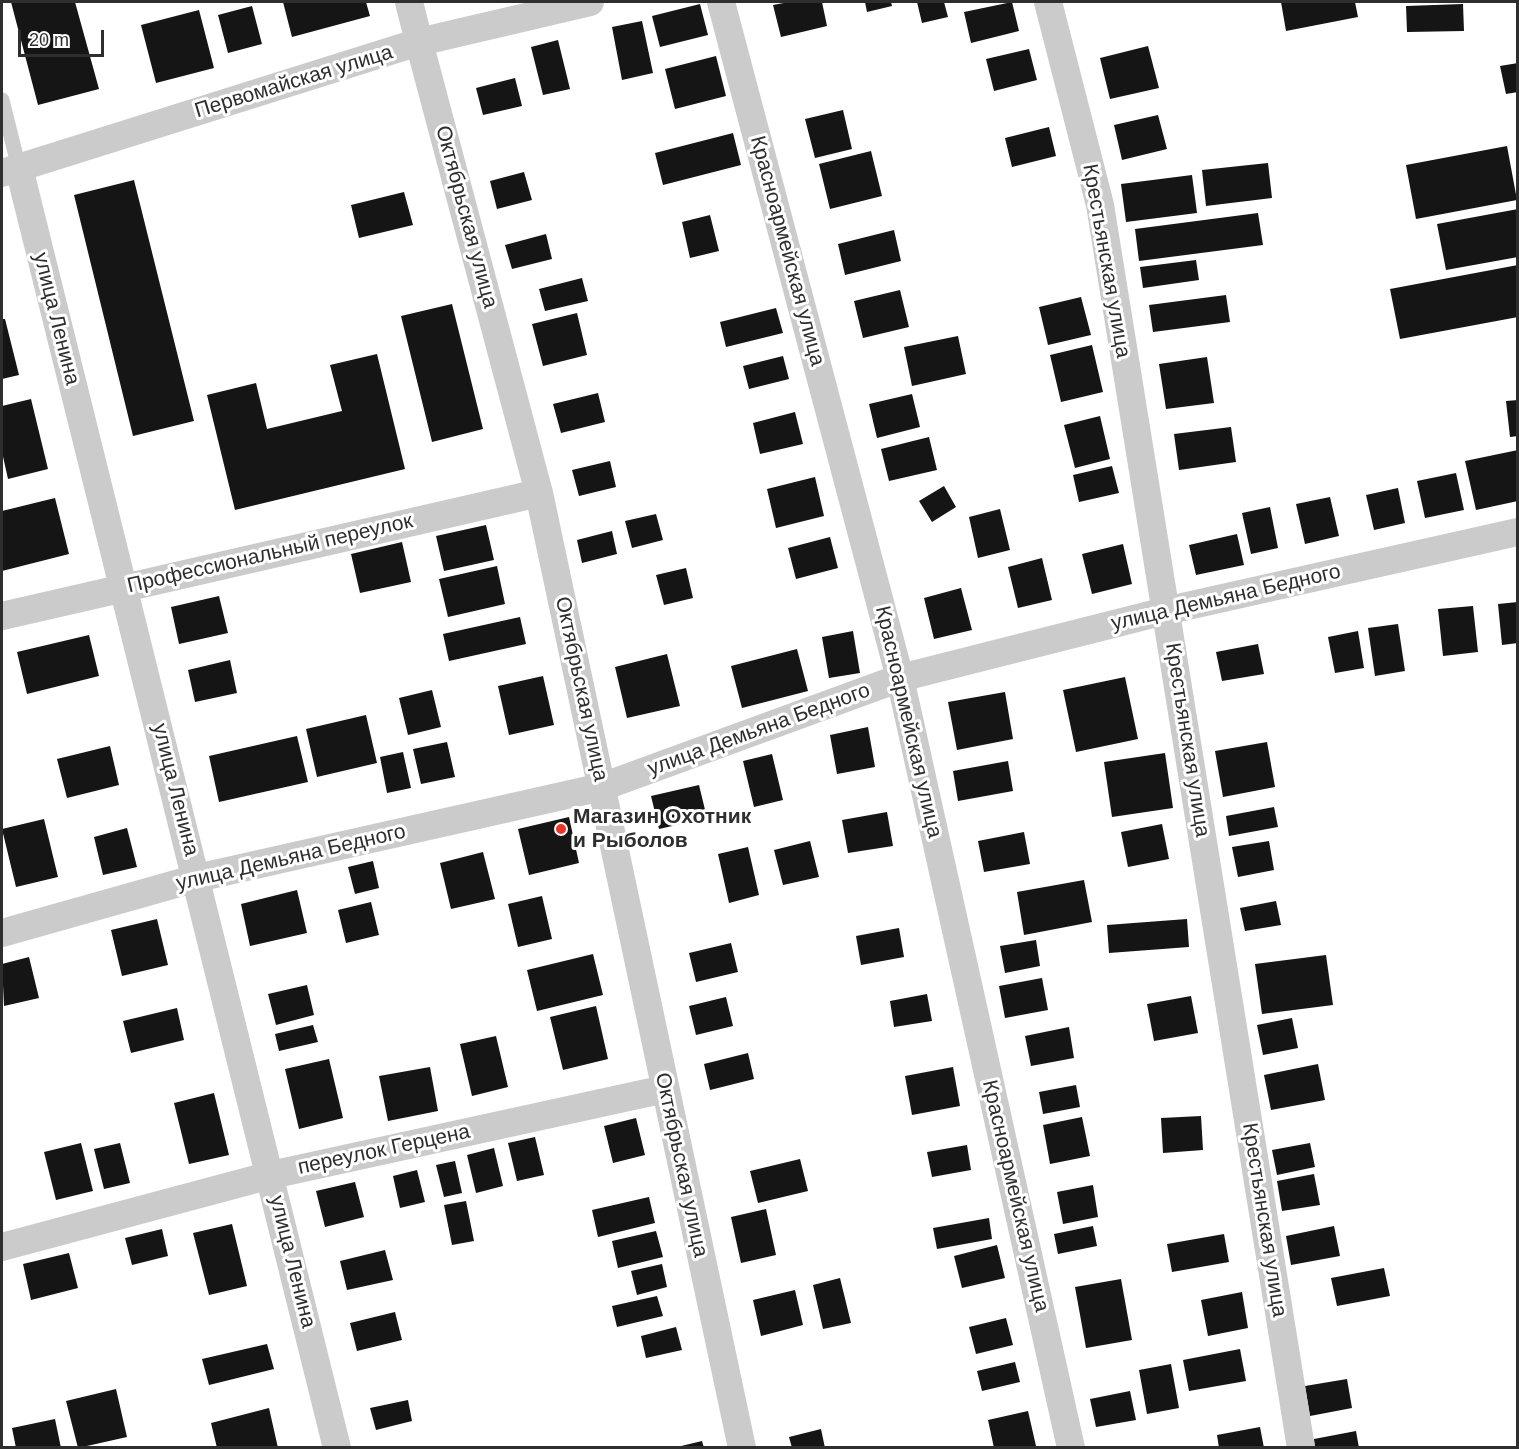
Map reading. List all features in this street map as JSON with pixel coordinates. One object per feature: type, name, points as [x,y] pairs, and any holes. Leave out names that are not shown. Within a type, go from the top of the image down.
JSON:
[{"type":"street","name":"Первомайская улица","points":[[10,170],[414,23],[590,2]]},
{"type":"street","name":"Красноармейская улица","points":[[721,2],[900,678],[1071,1448]]},
{"type":"street","name":"Крестьянская улица","points":[[1048,2],[1100,205],[1301,1448]]},
{"type":"street","name":"Октябрьская улица","points":[[414,23],[539,493],[742,1448]]},
{"type":"street","name":"улица Ленина","points":[[10,170],[124,586],[337,1448]]},
{"type":"street","name":"Профессиональный переулок","points":[[2,616],[124,586],[539,493]]},
{"type":"street","name":"улица Демьяна Бедного","points":[[2,933],[197,878],[602,787],[900,678],[1166,611],[1518,532]]},
{"type":"street","name":"переулок Герцена","points":[[2,1247],[271,1175],[665,1089]]},
{"type":"lane","points":[[2,100],[10,170]]},
{"type":"building","points":[[11,2],[75,2],[99,89],[38,105]]},
{"type":"building","points":[[283,2],[366,2],[370,16],[292,37]]},
{"type":"building","points":[[789,2],[822,2],[827,26],[781,37],[773,5]]},
{"type":"building","points":[[865,2],[891,2],[892,6],[867,12]]},
{"type":"building","points":[[917,2],[944,2],[948,17],[922,23]]},
{"type":"building","points":[[1012,2],[1019,31],[971,43],[964,12]]},
{"type":"building","points":[[1281,2],[1355,2],[1358,17],[1286,31]]},
{"type":"building","points":[[700,4],[708,35],[660,47],[652,16]]},
{"type":"building","points":[[1463,4],[1464,31],[1407,32],[1406,6]]},
{"type":"building","points":[[252,6],[262,44],[228,53],[218,15]]},
{"type":"building","points":[[199,10],[214,68],[156,83],[141,25]]},
{"type":"building","points":[[642,21],[653,73],[622,80],[612,27]]},
{"type":"building","points":[[558,40],[570,89],[543,95],[531,47]]},
{"type":"building","points":[[1148,46],[1159,88],[1110,99],[1100,58]]},
{"type":"building","points":[[1029,49],[1037,80],[994,91],[986,59]]},
{"type":"building","points":[[716,56],[726,96],[675,109],[665,69]]},
{"type":"building","points":[[1518,63],[1518,92],[1506,94],[1500,66]]},
{"type":"building","points":[[515,78],[522,106],[483,115],[476,88]]},
{"type":"building","points":[[843,110],[852,149],[815,158],[805,119]]},
{"type":"building","points":[[1158,115],[1167,149],[1122,160],[1114,125]]},
{"type":"building","points":[[1049,127],[1056,156],[1012,167],[1005,138]]},
{"type":"building","points":[[733,133],[741,165],[663,185],[655,153]]},
{"type":"building","points":[[1507,146],[1517,200],[1416,219],[1406,165]]},
{"type":"building","points":[[871,151],[882,196],[830,209],[819,164]]},
{"type":"building","points":[[1268,163],[1272,198],[1206,206],[1202,170]]},
{"type":"building","points":[[524,172],[532,200],[497,209],[490,181]]},
{"type":"building","points":[[1192,175],[1197,213],[1126,222],[1121,184]]},
{"type":"building","points":[[134,180],[194,421],[133,436],[74,195]]},
{"type":"building","points":[[404,192],[413,225],[359,238],[351,205]]},
{"type":"building","points":[[1518,209],[1518,257],[1446,270],[1437,224]]},
{"type":"building","points":[[1258,213],[1263,245],[1139,261],[1135,229]]},
{"type":"building","points":[[710,215],[719,251],[690,258],[682,222]]},
{"type":"building","points":[[894,230],[901,261],[845,275],[838,244]]},
{"type":"building","points":[[546,234],[552,259],[512,269],[505,245]]},
{"type":"building","points":[[1196,260],[1199,280],[1143,288],[1140,267]]},
{"type":"building","points":[[1518,265],[1518,317],[1400,339],[1390,289]]},
{"type":"building","points":[[582,278],[588,301],[545,311],[539,289]]},
{"type":"building","points":[[900,290],[909,327],[863,338],[854,301]]},
{"type":"building","points":[[1226,295],[1230,322],[1153,332],[1149,305]]},
{"type":"building","points":[[1081,297],[1091,335],[1048,345],[1039,307]]},
{"type":"building","points":[[452,304],[483,429],[432,442],[401,316]]},
{"type":"building","points":[[776,308],[783,333],[726,347],[720,322]]},
{"type":"building","points":[[577,313],[587,355],[543,366],[532,324]]},
{"type":"building","points":[[2,319],[5,319],[19,375],[2,379]]},
{"type":"building","points":[[958,336],[966,374],[912,386],[904,347]]},
{"type":"building","points":[[1092,345],[1103,392],[1061,402],[1050,355]]},
{"type":"building","points":[[377,354],[405,469],[235,510],[207,395],[256,383],[267,429],[342,411],[330,365]]},
{"type":"building","points":[[783,356],[789,379],[749,389],[743,366]]},
{"type":"building","points":[[1207,357],[1214,403],[1166,409],[1159,364]]},
{"type":"building","points":[[598,393],[605,422],[561,433],[553,404]]},
{"type":"building","points":[[912,394],[920,427],[877,438],[869,404]]},
{"type":"building","points":[[31,399],[48,469],[8,479],[2,452],[2,406]]},
{"type":"building","points":[[1518,400],[1518,436],[1510,437],[1506,401]]},
{"type":"building","points":[[795,412],[803,444],[760,454],[753,423]]},
{"type":"building","points":[[1100,416],[1110,459],[1075,468],[1064,425]]},
{"type":"building","points":[[1231,427],[1236,462],[1179,470],[1174,434]]},
{"type":"building","points":[[929,437],[937,470],[889,481],[881,449]]},
{"type":"building","points":[[1518,450],[1518,501],[1476,510],[1465,461]]},
{"type":"building","points":[[610,461],[616,487],[579,496],[572,470]]},
{"type":"building","points":[[1112,466],[1119,493],[1079,502],[1073,475]]},
{"type":"building","points":[[1456,473],[1464,510],[1425,518],[1417,481]]},
{"type":"building","points":[[815,477],[824,516],[776,528],[767,489]]},
{"type":"building","points":[[944,486],[956,507],[932,522],[919,501]]},
{"type":"building","points":[[1398,488],[1405,523],[1374,530],[1366,495]]},
{"type":"building","points":[[1330,497],[1339,536],[1305,544],[1296,504]]},
{"type":"building","points":[[55,498],[69,554],[2,571],[2,511]]},
{"type":"building","points":[[1270,507],[1278,548],[1251,554],[1242,513]]},
{"type":"building","points":[[1000,509],[1010,550],[978,558],[969,517]]},
{"type":"building","points":[[656,514],[663,540],[632,548],[625,521]]},
{"type":"building","points":[[486,525],[494,560],[444,571],[436,536]]},
{"type":"building","points":[[612,531],[617,554],[582,563],[577,540]]},
{"type":"building","points":[[1237,534],[1244,565],[1196,575],[1189,545]]},
{"type":"building","points":[[830,537],[838,568],[796,579],[788,548]]},
{"type":"building","points":[[402,542],[411,582],[360,593],[351,554]]},
{"type":"building","points":[[1123,544],[1132,584],[1092,594],[1082,554]]},
{"type":"building","points":[[1042,558],[1052,600],[1018,608],[1008,567]]},
{"type":"building","points":[[497,566],[505,604],[448,617],[439,579]]},
{"type":"building","points":[[686,568],[693,598],[664,605],[656,575]]},
{"type":"building","points":[[961,588],[972,630],[934,639],[924,598]]},
{"type":"building","points":[[219,596],[228,633],[179,644],[171,607]]},
{"type":"building","points":[[1518,602],[1518,643],[1502,645],[1498,604]]},
{"type":"building","points":[[1473,606],[1478,652],[1443,656],[1438,609]]},
{"type":"building","points":[[520,617],[526,644],[449,661],[443,634]]},
{"type":"building","points":[[1398,624],[1405,671],[1375,676],[1368,628]]},
{"type":"building","points":[[853,631],[860,673],[829,678],[822,637]]},
{"type":"building","points":[[1358,631],[1364,668],[1335,673],[1328,637]]},
{"type":"building","points":[[89,635],[99,676],[27,694],[17,652]]},
{"type":"building","points":[[1258,644],[1264,674],[1222,681],[1216,652]]},
{"type":"building","points":[[797,649],[808,691],[742,708],[731,666]]},
{"type":"building","points":[[667,654],[680,706],[627,718],[615,667]]},
{"type":"building","points":[[230,660],[237,693],[195,702],[188,670]]},
{"type":"building","points":[[543,676],[554,725],[509,735],[498,686]]},
{"type":"building","points":[[1125,677],[1138,739],[1076,752],[1063,690]]},
{"type":"building","points":[[432,690],[441,727],[408,735],[399,698]]},
{"type":"building","points":[[1005,692],[1013,739],[957,750],[948,702]]},
{"type":"building","points":[[366,715],[377,763],[317,777],[306,729]]},
{"type":"building","points":[[868,727],[875,767],[837,774],[830,735]]},
{"type":"building","points":[[297,736],[308,782],[219,802],[209,756]]},
{"type":"building","points":[[447,742],[455,777],[421,784],[413,749]]},
{"type":"building","points":[[1267,742],[1275,787],[1223,797],[1215,751]]},
{"type":"building","points":[[110,746],[119,785],[67,798],[57,759]]},
{"type":"building","points":[[403,752],[411,788],[387,793],[380,757]]},
{"type":"building","points":[[1165,753],[1173,808],[1112,817],[1104,762]]},
{"type":"building","points":[[772,754],[783,800],[754,807],[743,761]]},
{"type":"building","points":[[1008,761],[1013,791],[958,801],[953,771]]},
{"type":"building","points":[[699,785],[707,818],[659,829],[651,796]]},
{"type":"building","points":[[1274,807],[1278,827],[1229,836],[1226,816]]},
{"type":"building","points":[[887,812],[893,846],[848,853],[842,820]]},
{"type":"building","points":[[569,817],[579,863],[529,875],[518,829]]},
{"type":"building","points":[[44,819],[58,877],[16,887],[2,829]]},
{"type":"building","points":[[1162,824],[1169,859],[1128,867],[1121,832]]},
{"type":"building","points":[[127,828],[137,867],[103,875],[94,837]]},
{"type":"building","points":[[1024,832],[1030,864],[984,872],[978,841]]},
{"type":"building","points":[[810,841],[819,877],[783,885],[774,850]]},
{"type":"building","points":[[1269,841],[1274,870],[1238,877],[1232,847]]},
{"type":"building","points":[[748,847],[759,895],[729,903],[718,854]]},
{"type":"building","points":[[483,852],[495,899],[451,909],[440,863]]},
{"type":"building","points":[[373,861],[379,888],[355,894],[348,867]]},
{"type":"building","points":[[1084,880],[1092,922],[1024,935],[1017,892]]},
{"type":"building","points":[[297,890],[307,933],[250,946],[241,904]]},
{"type":"building","points":[[542,896],[552,939],[518,947],[508,904]]},
{"type":"building","points":[[1276,901],[1281,925],[1245,931],[1240,908]]},
{"type":"building","points":[[371,902],[379,935],[346,943],[338,910]]},
{"type":"building","points":[[157,919],[168,965],[122,976],[111,930]]},
{"type":"building","points":[[1187,919],[1189,947],[1109,953],[1107,925]]},
{"type":"building","points":[[899,928],[904,957],[861,965],[856,936]]},
{"type":"building","points":[[1036,940],[1040,966],[1005,973],[1000,946]]},
{"type":"building","points":[[731,943],[738,972],[696,982],[689,953]]},
{"type":"building","points":[[593,954],[603,995],[537,1011],[527,970]]},
{"type":"building","points":[[1326,955],[1333,1005],[1262,1014],[1255,964]]},
{"type":"building","points":[[29,957],[39,998],[4,1006],[2,964]]},
{"type":"building","points":[[1042,978],[1048,1010],[1005,1018],[999,986]]},
{"type":"building","points":[[307,985],[314,1015],[276,1025],[268,994]]},
{"type":"building","points":[[927,994],[932,1021],[894,1027],[890,1001]]},
{"type":"building","points":[[1191,996],[1198,1033],[1154,1041],[1147,1004]]},
{"type":"building","points":[[726,997],[733,1026],[696,1035],[689,1006]]},
{"type":"building","points":[[596,1006],[608,1059],[563,1070],[550,1017]]},
{"type":"building","points":[[177,1008],[184,1040],[131,1053],[123,1021]]},
{"type":"building","points":[[1292,1018],[1298,1048],[1263,1055],[1257,1025]]},
{"type":"building","points":[[313,1025],[318,1042],[279,1051],[275,1034]]},
{"type":"building","points":[[1069,1027],[1074,1058],[1031,1066],[1025,1036]]},
{"type":"building","points":[[496,1036],[508,1087],[472,1096],[460,1044]]},
{"type":"building","points":[[748,1053],[754,1079],[710,1090],[704,1064]]},
{"type":"building","points":[[329,1059],[343,1118],[299,1129],[285,1069]]},
{"type":"building","points":[[1318,1064],[1325,1100],[1271,1110],[1264,1075]]},
{"type":"building","points":[[430,1067],[438,1111],[388,1121],[379,1076]]},
{"type":"building","points":[[953,1067],[960,1106],[912,1115],[905,1076]]},
{"type":"building","points":[[1076,1085],[1080,1107],[1043,1114],[1039,1092]]},
{"type":"building","points":[[214,1093],[229,1155],[189,1164],[174,1103]]},
{"type":"building","points":[[1201,1116],[1203,1150],[1163,1153],[1161,1118]]},
{"type":"building","points":[[1082,1117],[1090,1156],[1050,1164],[1043,1125]]},
{"type":"building","points":[[636,1118],[645,1155],[613,1163],[604,1126]]},
{"type":"building","points":[[535,1137],[544,1175],[517,1181],[508,1143]]},
{"type":"building","points":[[81,1143],[93,1191],[56,1200],[44,1152]]},
{"type":"building","points":[[120,1143],[130,1183],[104,1189],[94,1149]]},
{"type":"building","points":[[1310,1143],[1315,1167],[1277,1175],[1272,1150]]},
{"type":"building","points":[[967,1145],[971,1170],[932,1177],[927,1152]]},
{"type":"building","points":[[494,1148],[503,1186],[476,1193],[467,1155]]},
{"type":"building","points":[[800,1159],[808,1191],[758,1203],[750,1171]]},
{"type":"building","points":[[455,1161],[462,1193],[444,1197],[436,1165]]},
{"type":"building","points":[[417,1170],[425,1202],[400,1208],[393,1176]]},
{"type":"building","points":[[1314,1174],[1320,1205],[1282,1211],[1277,1181]]},
{"type":"building","points":[[355,1182],[364,1217],[325,1227],[316,1191]]},
{"type":"building","points":[[1093,1185],[1098,1217],[1063,1224],[1057,1192]]},
{"type":"building","points":[[649,1197],[655,1223],[598,1237],[592,1210]]},
{"type":"building","points":[[466,1201],[474,1241],[452,1245],[444,1205]]},
{"type":"building","points":[[766,1209],[776,1255],[741,1263],[731,1217]]},
{"type":"building","points":[[989,1218],[992,1239],[937,1249],[933,1228]]},
{"type":"building","points":[[232,1224],[247,1286],[209,1295],[193,1233]]},
{"type":"building","points":[[1093,1226],[1097,1246],[1058,1254],[1054,1234]]},
{"type":"building","points":[[1334,1226],[1340,1256],[1291,1265],[1286,1236]]},
{"type":"building","points":[[162,1229],[168,1256],[132,1265],[125,1238]]},
{"type":"building","points":[[656,1231],[663,1257],[618,1268],[612,1241]]},
{"type":"building","points":[[1224,1234],[1229,1262],[1172,1272],[1167,1244]]},
{"type":"building","points":[[997,1245],[1005,1278],[962,1288],[954,1256]]},
{"type":"building","points":[[385,1250],[393,1280],[347,1290],[340,1261]]},
{"type":"building","points":[[69,1253],[78,1288],[31,1300],[23,1264]]},
{"type":"building","points":[[662,1264],[667,1287],[637,1295],[631,1271]]},
{"type":"building","points":[[1384,1268],[1390,1296],[1337,1306],[1331,1278]]},
{"type":"building","points":[[840,1278],[851,1323],[823,1329],[813,1285]]},
{"type":"building","points":[[1121,1279],[1132,1340],[1086,1348],[1075,1287]]},
{"type":"building","points":[[795,1290],[803,1325],[761,1336],[753,1300]]},
{"type":"building","points":[[1242,1292],[1248,1328],[1208,1336],[1201,1300]]},
{"type":"building","points":[[657,1296],[663,1316],[617,1327],[612,1306]]},
{"type":"building","points":[[395,1312],[402,1340],[357,1351],[350,1323]]},
{"type":"building","points":[[1006,1318],[1013,1345],[976,1354],[969,1327]]},
{"type":"building","points":[[676,1327],[682,1350],[646,1358],[641,1336]]},
{"type":"building","points":[[267,1344],[274,1369],[209,1385],[202,1359]]},
{"type":"building","points":[[1240,1349],[1246,1381],[1189,1391],[1183,1360]]},
{"type":"building","points":[[1015,1362],[1020,1382],[982,1391],[977,1371]]},
{"type":"building","points":[[1171,1364],[1179,1408],[1147,1414],[1139,1370]]},
{"type":"building","points":[[1347,1379],[1352,1408],[1310,1416],[1305,1386]]},
{"type":"building","points":[[116,1389],[127,1437],[78,1448],[66,1401]]},
{"type":"building","points":[[1130,1391],[1136,1420],[1096,1427],[1090,1399]]},
{"type":"building","points":[[408,1400],[412,1421],[376,1430],[370,1408]]},
{"type":"building","points":[[269,1408],[278,1448],[217,1448],[211,1423]]},
{"type":"building","points":[[1028,1411],[1036,1446],[994,1448],[988,1420]]},
{"type":"building","points":[[55,1419],[61,1448],[16,1448],[12,1428]]},
{"type":"building","points":[[1260,1427],[1264,1448],[1219,1448],[1217,1435]]},
{"type":"building","points":[[821,1429],[825,1448],[792,1448],[789,1437]]},
{"type":"building","points":[[1356,1431],[1359,1448],[1315,1448],[1314,1439]]},
{"type":"building","points":[[702,1441],[704,1448],[677,1448],[677,1447]]},
{"type":"place","name":"Магазин Охотник и Рыболов","points":[[561,829]]}]
